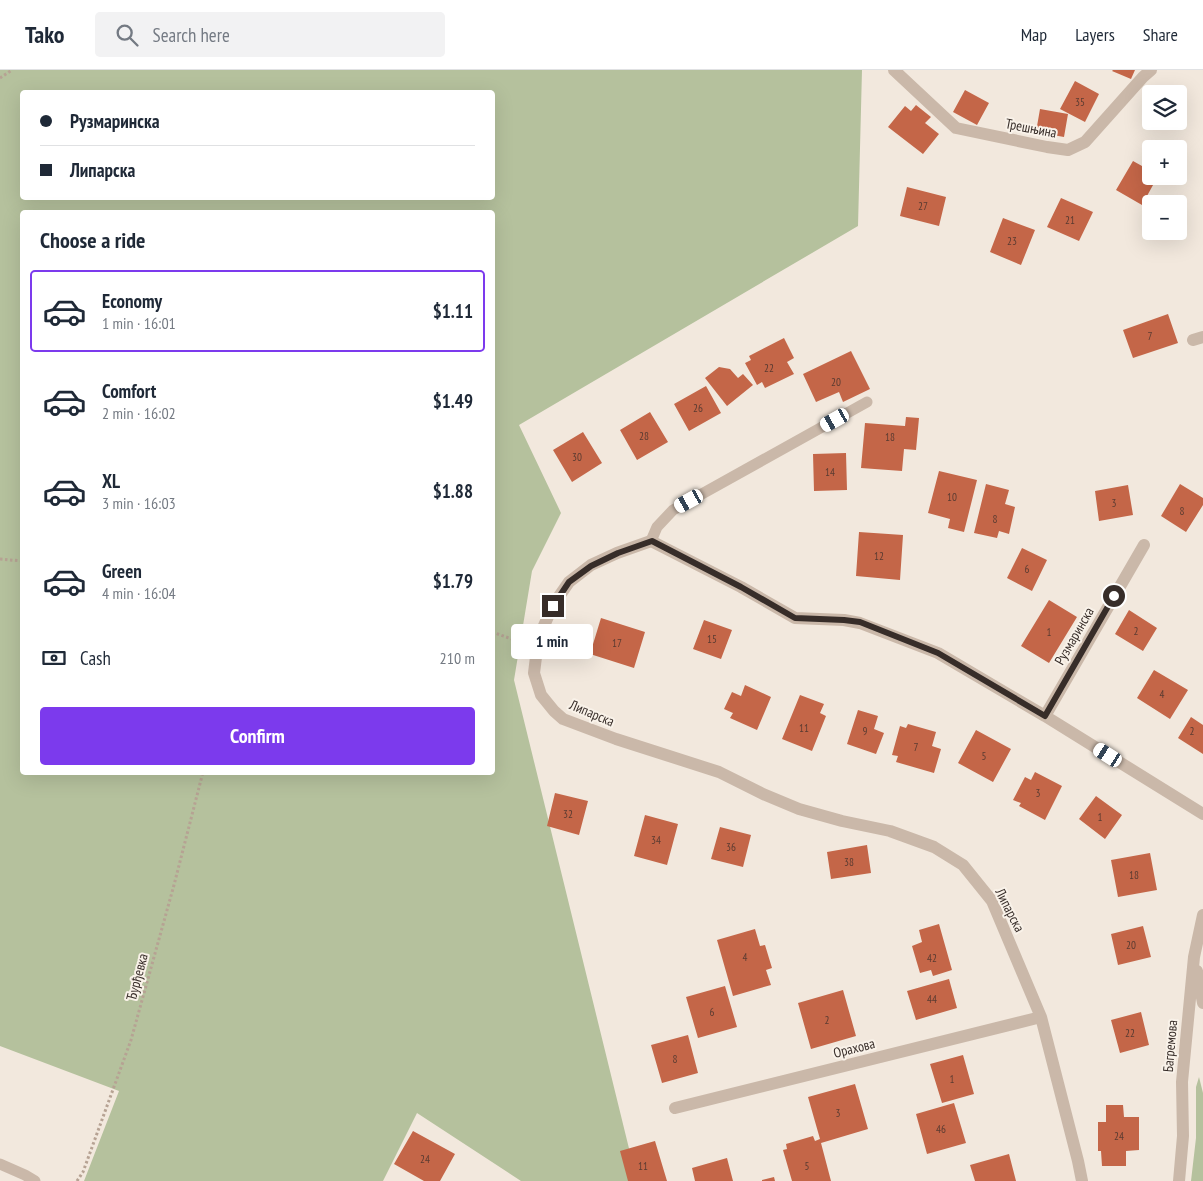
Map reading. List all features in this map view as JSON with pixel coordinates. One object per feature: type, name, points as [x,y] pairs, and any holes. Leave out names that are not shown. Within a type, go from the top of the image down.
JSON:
[{"type":"street","name":"Трешњина","points":[[894,70],[956,128],[1068,150],[1086,142],[1143,76],[1151,70]]},
{"type":"street","name":"Липарска","points":[[652,541],[618,553],[591,566],[569,582],[553,606],[537,649],[534,673],[541,695],[563,719],[616,739],[719,772],[798,809],[890,831],[934,847],[963,865],[992,901],[1041,1018],[1082,1181]]},
{"type":"street","points":[[652,541],[741,587],[795,618],[860,622],[938,653],[1045,716],[1203,814]]},
{"type":"street","name":"Рузмаринска","points":[[1045,716],[1144,545]]},
{"type":"street","name":"Багремова","points":[[1178,1181],[1183,1136],[1182,1082],[1194,957],[1203,915]]},
{"type":"street","points":[[1194,957],[1203,1003]]},
{"type":"street","name":"Орахова","points":[[675,1108],[1041,1018]]},
{"type":"lane","points":[[652,541],[656,527],[673,510],[867,402]]},
{"type":"lane","points":[[0,1164],[35,1181]]},
{"type":"path","points":[[0,78],[12,70]]},
{"type":"path","points":[[0,558],[20,561]]},
{"type":"path","points":[[495,633],[537,649]]},
{"type":"path","name":"Ђурђевка","points":[[77,1181],[83,1172],[131,1040],[202,775]]},
{"type":"green space","points":[[0,70],[862,70],[858,226],[519,425],[561,513],[532,571],[514,680],[637,1181],[521,1181],[417,1113],[383,1181],[84,1181],[119,1091],[0,1046]]},
{"type":"green space","points":[[1199,1077],[1203,1093],[1203,1181],[1191,1181],[1196,1138],[1196,1087]]},
{"type":"building","points":[[1113,70],[1135,70],[1131,79]]},
{"type":"building","points":[[1075,81],[1099,94],[1085,122],[1060,109]]},
{"type":"building","points":[[965,90],[989,103],[977,125],[953,112]]},
{"type":"building","points":[[916,105],[931,117],[925,123],[939,134],[923,154],[888,127],[905,106],[911,111]]},
{"type":"building","points":[[1040,109],[1068,114],[1064,137],[1036,132]]},
{"type":"building","points":[[1133,161],[1142,166],[1142,185],[1153,185],[1148,195],[1142,195],[1142,205],[1116,190]]},
{"type":"building","points":[[907,187],[946,197],[939,226],[900,216]]},
{"type":"building","points":[[1061,198],[1093,212],[1079,241],[1047,227]]},
{"type":"building","points":[[1003,218],[1035,230],[1021,265],[990,252]]},
{"type":"building","points":[[1168,314],[1178,343],[1133,358],[1123,330]]},
{"type":"building","points":[[784,338],[794,358],[787,362],[794,374],[765,388],[762,382],[757,385],[745,363],[751,360],[749,356]]},
{"type":"building","points":[[851,351],[870,389],[843,402],[839,392],[816,402],[803,374]]},
{"type":"building","points":[[719,367],[730,369],[738,378],[743,374],[753,385],[727,406],[705,378]]},
{"type":"building","points":[[706,386],[721,413],[689,431],[674,404]]},
{"type":"building","points":[[650,412],[668,442],[637,460],[620,430]]},
{"type":"building","points":[[906,417],[919,418],[916,450],[904,449],[902,471],[861,468],[865,423],[905,426]]},
{"type":"building","points":[[583,432],[602,463],[572,482],[553,450]]},
{"type":"building","points":[[846,453],[847,490],[814,491],[813,454]]},
{"type":"building","points":[[939,471],[977,480],[964,532],[948,528],[950,519],[928,513]]},
{"type":"building","points":[[986,484],[1009,490],[1005,504],[1015,507],[1009,534],[999,531],[997,538],[974,533]]},
{"type":"building","points":[[1180,484],[1203,498],[1203,505],[1186,532],[1161,516]]},
{"type":"building","points":[[1128,485],[1133,515],[1099,521],[1095,491]]},
{"type":"building","points":[[859,532],[903,535],[900,580],[856,576]]},
{"type":"building","points":[[1022,548],[1047,560],[1032,591],[1007,578]]},
{"type":"building","points":[[1049,600],[1077,617],[1049,663],[1021,646]]},
{"type":"building","points":[[1129,610],[1157,628],[1143,651],[1115,634]]},
{"type":"building","points":[[601,618],[645,632],[634,668],[590,654]]},
{"type":"building","points":[[704,620],[732,630],[721,659],[693,649]]},
{"type":"building","points":[[1154,670],[1188,690],[1170,719],[1137,698]]},
{"type":"building","points":[[745,685],[771,697],[757,730],[730,718],[733,713],[724,709],[732,692],[741,696]]},
{"type":"building","points":[[800,695],[824,704],[820,713],[826,716],[812,751],[782,739]]},
{"type":"building","points":[[858,710],[878,716],[874,729],[884,733],[876,754],[847,744]]},
{"type":"building","points":[[1191,717],[1203,725],[1203,754],[1178,738]]},
{"type":"building","points":[[908,724],[936,732],[932,746],[941,749],[934,773],[896,762],[898,756],[892,755],[900,726],[906,728]]},
{"type":"building","points":[[976,730],[1011,749],[993,782],[958,763]]},
{"type":"building","points":[[1035,772],[1062,786],[1045,820],[1019,806],[1021,803],[1013,800],[1025,777],[1031,780]]},
{"type":"building","points":[[555,793],[588,801],[579,835],[547,826]]},
{"type":"building","points":[[1096,796],[1122,815],[1105,839],[1079,819]]},
{"type":"building","points":[[645,815],[678,824],[667,865],[634,856]]},
{"type":"building","points":[[720,827],[751,835],[743,867],[711,859]]},
{"type":"building","points":[[867,845],[871,873],[831,879],[827,852]]},
{"type":"building","points":[[1150,853],[1157,890],[1118,897],[1111,860]]},
{"type":"building","points":[[939,924],[952,970],[933,976],[931,970],[920,973],[912,946],[922,942],[919,930]]},
{"type":"building","points":[[1143,926],[1151,957],[1118,965],[1111,934]]},
{"type":"building","points":[[755,929],[760,946],[765,945],[772,968],[766,970],[771,985],[733,996],[717,940]]},
{"type":"building","points":[[949,979],[957,1008],[916,1020],[907,991]]},
{"type":"building","points":[[725,986],[737,1027],[698,1038],[686,997]]},
{"type":"building","points":[[843,990],[856,1036],[811,1049],[798,1003]]},
{"type":"building","points":[[1141,1012],[1149,1045],[1120,1053],[1111,1020]]},
{"type":"building","points":[[688,1035],[698,1073],[662,1083],[651,1045]]},
{"type":"building","points":[[963,1055],[974,1094],[942,1103],[930,1064]]},
{"type":"building","points":[[855,1084],[868,1129],[821,1143],[831,1181],[792,1181],[783,1150],[787,1149],[786,1144],[813,1136],[815,1141],[820,1139],[808,1097]]},
{"type":"building","points":[[954,1103],[966,1143],[927,1154],[916,1114]]},
{"type":"building","points":[[1106,1105],[1123,1105],[1124,1117],[1139,1117],[1139,1150],[1126,1151],[1126,1166],[1102,1166],[1101,1151],[1098,1151],[1098,1122],[1106,1122]]},
{"type":"building","points":[[413,1131],[455,1154],[440,1181],[424,1181],[394,1164]]},
{"type":"building","points":[[655,1141],[667,1181],[628,1181],[620,1151]]},
{"type":"building","points":[[1009,1154],[1016,1181],[975,1181],[970,1165]]},
{"type":"building","points":[[727,1158],[733,1181],[695,1181],[692,1168]]},
{"type":"building","points":[[774,1177],[775,1181],[762,1181],[762,1180]]},
{"type":"route","points":[[553,606],[569,582],[591,566],[618,553],[652,541],[741,587],[795,618],[860,622],[938,653],[1045,716],[1114,596]]}]
